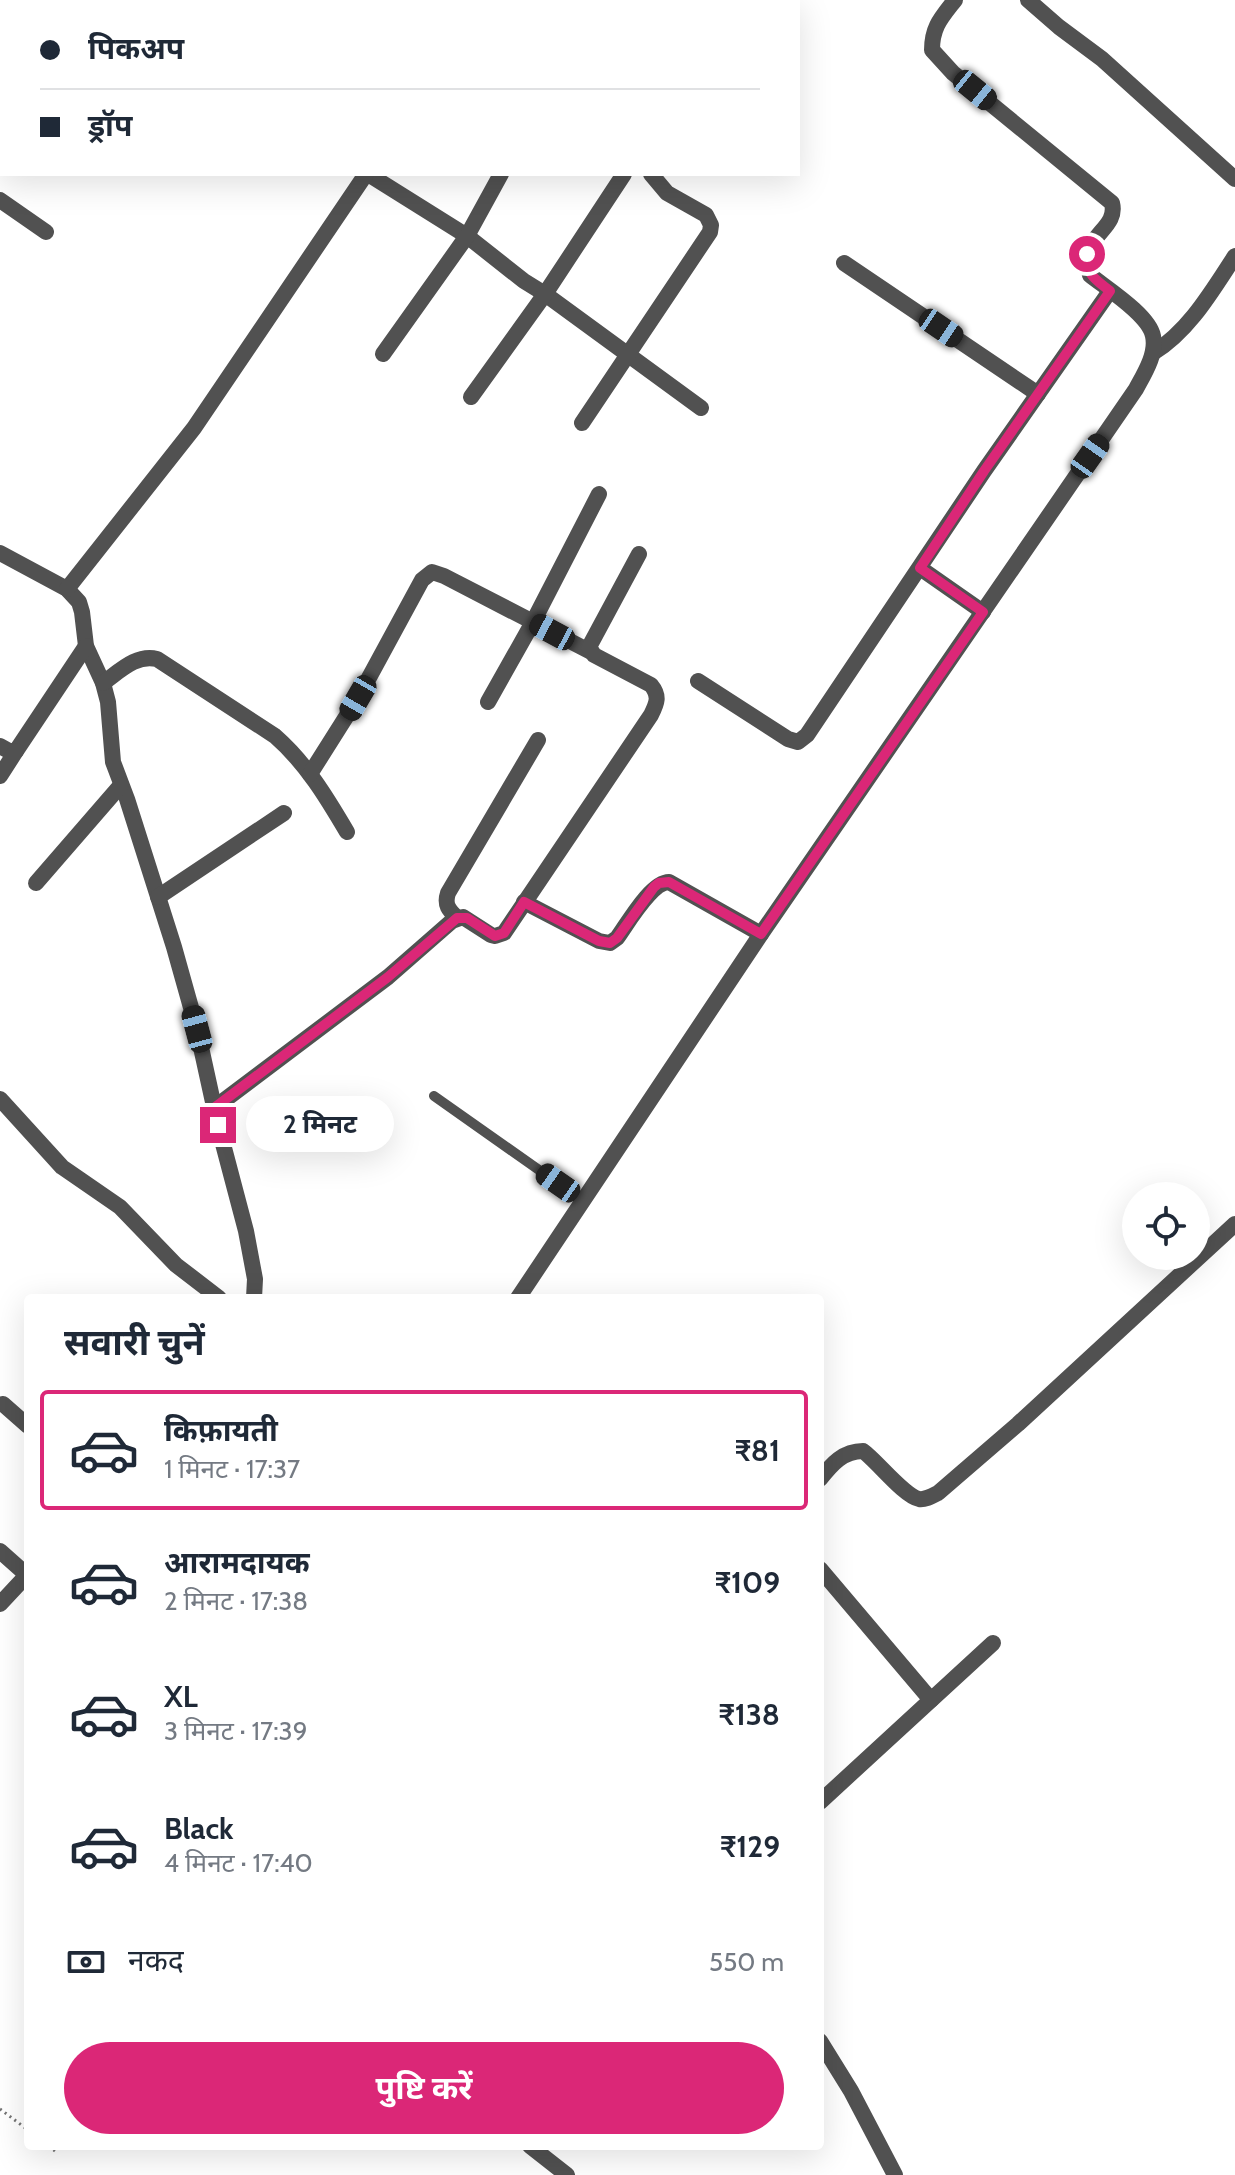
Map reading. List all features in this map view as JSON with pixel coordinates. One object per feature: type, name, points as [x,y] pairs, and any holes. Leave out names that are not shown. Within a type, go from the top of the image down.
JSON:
[{"type":"street","points":[[521,1294],[761,934],[1136,389],[1153,353],[1153,336],[1147,323],[1090,275],[1086,263],[1093,241],[1111,219],[1114,210],[1112,203],[953,73],[932,50],[932,36],[938,20],[955,0]]},
{"type":"street","points":[[1028,0],[1102,59],[1235,179]]},
{"type":"street","points":[[67,589],[194,428],[366,176]]},
{"type":"street","points":[[370,176],[467,236],[524,281],[701,408]]},
{"type":"street","points":[[383,354],[467,236],[500,176]]},
{"type":"street","points":[[471,397],[545,294],[623,176]]},
{"type":"street","points":[[582,423],[710,232],[711,225],[706,215],[667,193],[653,176]]},
{"type":"street","points":[[0,200],[46,232]]},
{"type":"street","points":[[1153,353],[1173,340],[1235,256]]},
{"type":"street","points":[[844,263],[1038,394]]},
{"type":"street","points":[[698,681],[788,739],[798,742],[807,735],[1110,291]]},
{"type":"street","points":[[488,702],[599,494]]},
{"type":"street","points":[[591,652],[590,643],[639,554]]},
{"type":"street","points":[[2,558],[67,589],[79,602],[86,646],[108,702],[113,762],[184,981],[246,1231],[255,1279],[254,1294]]},
{"type":"street","points":[[920,568],[983,612]]},
{"type":"street","points":[[214,1108],[388,977],[457,918],[467,918],[495,936],[504,933],[643,727],[657,701],[656,692],[651,685],[591,652],[432,572],[422,580],[358,698],[310,774]]},
{"type":"street","points":[[0,776],[8,748],[86,646]]},
{"type":"street","points":[[103,683],[139,658],[147,656],[157,659],[289,748],[310,774],[347,832]]},
{"type":"street","points":[[457,918],[447,905],[448,893],[538,740]]},
{"type":"street","points":[[36,883],[121,785]]},
{"type":"street","points":[[158,897],[284,813]]},
{"type":"street","points":[[524,902],[599,941],[610,943],[617,938],[654,887],[669,882],[761,934]]},
{"type":"street","points":[[0,1099],[62,1167],[120,1207],[176,1265],[214,1294]]},
{"type":"street","points":[[824,1475],[841,1456],[863,1451],[907,1493],[919,1499],[938,1493],[1018,1424],[1235,1224]]},
{"type":"street","points":[[3,1404],[24,1422]]},
{"type":"street","points":[[0,1551],[24,1571]]},
{"type":"street","points":[[824,1574],[931,1700]]},
{"type":"street","points":[[0,1604],[24,1578]]},
{"type":"street","points":[[824,1798],[993,1643]]},
{"type":"street","points":[[824,2047],[851,2091],[887,2170]]},
{"type":"street","points":[[535,2150],[567,2175]]},
{"type":"lane","points":[[434,1096],[583,1201]]},
{"type":"path","points":[[0,2109],[24,2127]]},
{"type":"route","points":[[218,1125],[214,1108],[388,977],[457,918],[467,918],[495,936],[504,933],[524,902],[599,941],[610,943],[617,938],[654,887],[664,881],[761,934],[983,612],[920,568],[1110,291],[1090,275],[1087,254]]}]
